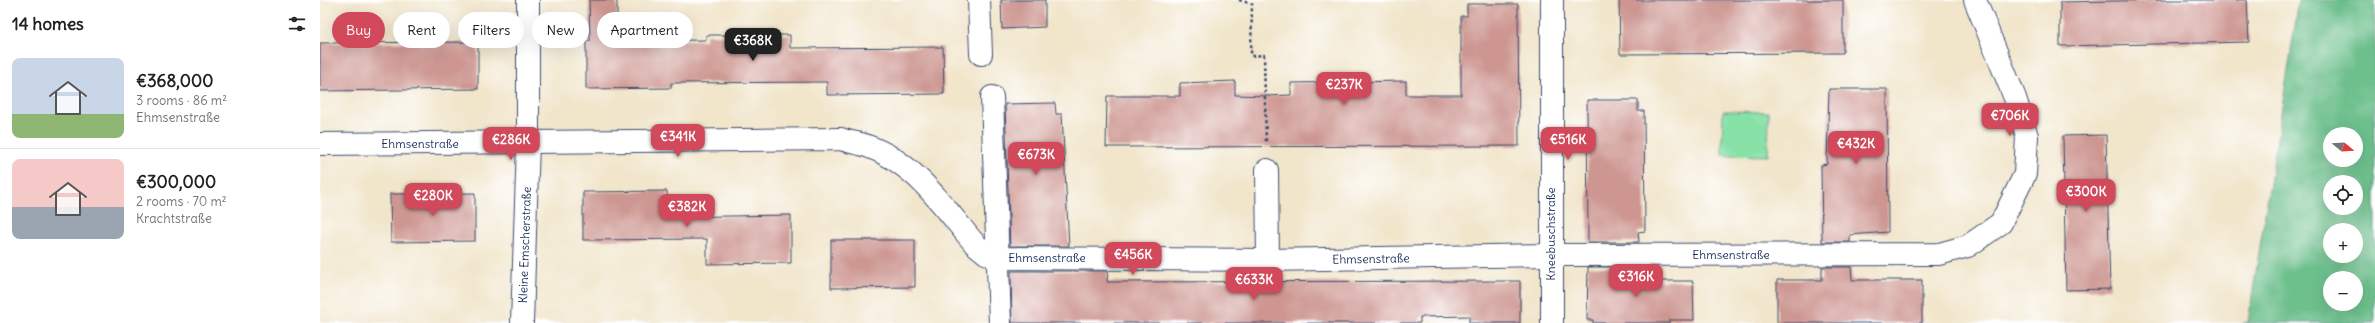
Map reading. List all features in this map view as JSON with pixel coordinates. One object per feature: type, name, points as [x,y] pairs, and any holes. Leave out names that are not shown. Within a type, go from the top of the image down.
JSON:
[{"type":"street","name":"Kleine Emscherstraße","points":[[522,323],[528,143],[528,0]]},
{"type":"street","points":[[979,0],[981,54]]},
{"type":"street","name":"Kneebuschstraße","points":[[1552,0],[1552,323]]},
{"type":"street","name":"Ehmsenstraße","points":[[320,144],[840,139],[868,146],[894,159],[919,178],[975,244],[986,253],[998,258],[1268,260],[1551,255],[1939,254],[1968,246],[2001,223],[2025,174],[2027,136],[2015,98],[1975,0]]},
{"type":"street","points":[[992,97],[1000,323]]},
{"type":"street","points":[[1267,170],[1268,260]]},
{"type":"path","points":[[1239,0],[1252,4],[1251,56],[1264,55],[1267,170]]},
{"type":"green space","points":[[2299,0],[2375,0],[2375,323],[2243,323],[2248,322]]},
{"type":"green space","points":[[1723,111],[1769,112],[1768,156],[1722,155]]},
{"type":"building","points":[[589,0],[617,0],[617,12],[597,12],[597,48],[693,48],[693,40],[706,40],[706,35],[790,35],[790,48],[943,47],[944,94],[827,95],[827,82],[671,83],[671,88],[586,89],[586,48],[589,48]]},
{"type":"building","points":[[1001,0],[1045,0],[1045,27],[1002,29]]},
{"type":"building","points":[[1619,0],[1843,0],[1843,53],[1620,54]]},
{"type":"building","points":[[2247,0],[2249,42],[2060,46],[2060,2]]},
{"type":"building","points":[[1467,4],[1518,4],[1519,146],[1106,147],[1107,96],[1180,96],[1180,83],[1235,81],[1235,95],[1267,96],[1291,95],[1291,83],[1406,81],[1406,95],[1461,95],[1461,16],[1467,16]]},
{"type":"building","points":[[450,42],[458,42],[458,48],[478,48],[478,89],[320,91],[320,43],[332,43],[332,48],[385,48],[385,43],[393,43],[393,48],[450,48]]},
{"type":"building","points":[[1829,89],[1887,89],[1888,232],[1850,235],[1850,242],[1822,242],[1821,165],[1827,164]]},
{"type":"building","points":[[1587,100],[1638,100],[1638,111],[1644,111],[1645,231],[1638,232],[1639,242],[1588,242]]},
{"type":"building","points":[[1055,103],[1056,114],[1062,114],[1069,246],[1010,246],[1005,104]]},
{"type":"building","points":[[2106,135],[2110,289],[2066,290],[2063,136]]},
{"type":"building","points":[[667,191],[668,217],[791,215],[791,263],[707,264],[707,239],[583,240],[583,192]]},
{"type":"building","points":[[475,193],[475,241],[391,242],[390,194]]},
{"type":"building","points":[[831,240],[915,240],[915,287],[831,288]]},
{"type":"building","points":[[1588,267],[1639,267],[1640,281],[1693,281],[1694,320],[1669,320],[1669,323],[1593,323],[1593,320],[1587,320]]},
{"type":"building","points":[[1822,267],[1851,267],[1852,280],[1922,280],[1922,323],[1777,323],[1777,280],[1822,280]]},
{"type":"building","points":[[1011,271],[1108,271],[1107,282],[1520,281],[1520,323],[1469,323],[1469,316],[1420,317],[1420,323],[1012,323]]}]
